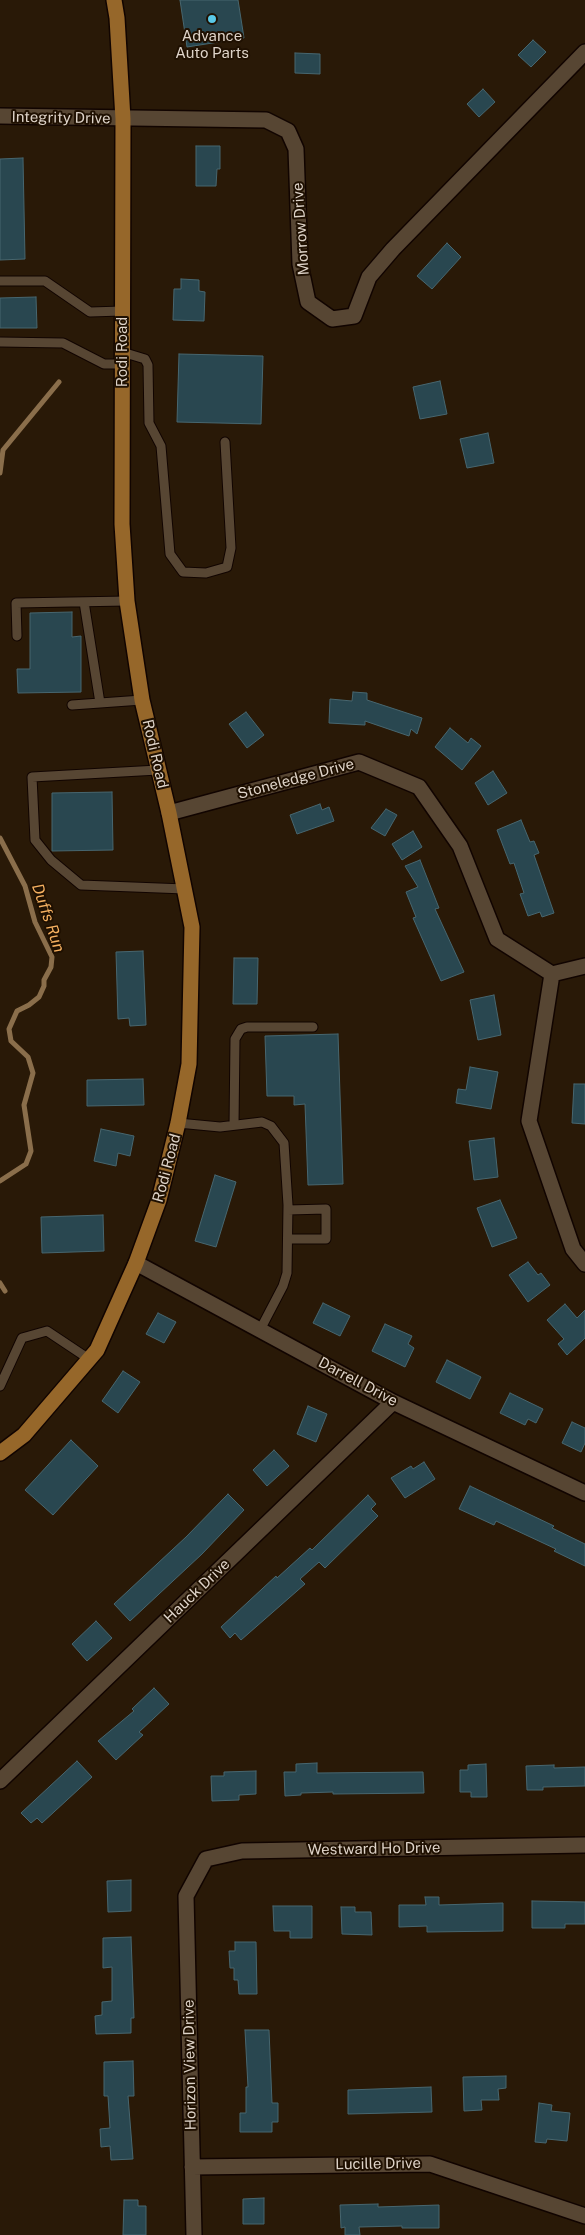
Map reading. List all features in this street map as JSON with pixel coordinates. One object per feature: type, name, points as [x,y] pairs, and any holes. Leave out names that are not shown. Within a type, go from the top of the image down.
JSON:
[{"type":"main road","name":"Rodi Road","points":[[0,1454],[24,1435],[97,1350],[136,1263],[159,1200],[178,1123],[189,1064],[192,927],[169,813],[142,700],[127,602],[122,524],[123,119],[117,18],[114,0]]},
{"type":"street","name":"Morrow Drive","points":[[123,119],[266,120],[288,131],[296,149],[300,264],[308,302],[332,319],[354,316],[369,277],[393,249],[585,52]]},
{"type":"street","name":"Integrity Drive","points":[[0,116],[123,119]]},
{"type":"street","name":"Stoneledge Drive","points":[[169,813],[359,762],[419,787],[460,846],[497,939],[552,974]]},
{"type":"street","points":[[585,966],[552,974],[529,1121],[573,1248],[585,1264]]},
{"type":"street","name":"Darrell Drive","points":[[136,1263],[393,1402],[585,1493]]},
{"type":"street","name":"Hauck Drive","points":[[0,1781],[393,1402]]},
{"type":"street","name":"Westward Ho Drive","points":[[186,1896],[206,1859],[242,1851],[585,1845]]},
{"type":"street","name":"Horizon View Drive","points":[[186,1896],[194,2235]]},
{"type":"street","name":"Lucille Drive","points":[[192,2167],[430,2164],[585,2216]]},
{"type":"lane","points":[[0,281],[45,281],[90,312],[122,311]]},
{"type":"lane","points":[[0,342],[63,343],[104,364],[122,358],[145,359],[148,365],[149,423],[161,446],[170,554],[183,572],[206,573],[227,567],[231,548],[225,442]]},
{"type":"lane","points":[[84,602],[100,703]]},
{"type":"lane","points":[[17,636],[16,603],[127,602]]},
{"type":"lane","points":[[72,705],[142,700]]},
{"type":"lane","points":[[158,770],[32,777],[35,840],[51,860],[81,885],[185,889]]},
{"type":"lane","points":[[234,1125],[235,1039],[240,1029],[247,1027],[313,1027]]},
{"type":"lane","points":[[178,1123],[209,1127],[262,1122],[271,1126],[284,1143],[288,1210],[287,1273],[260,1330]]},
{"type":"lane","points":[[288,1210],[326,1209],[326,1238],[288,1238]]},
{"type":"lane","points":[[0,1386],[22,1338],[47,1331],[89,1359]]},
{"type":"building","name":"Advance Auto Parts","points":[[180,0],[238,0],[244,38],[187,47]]},
{"type":"building","points":[[533,40],[546,52],[531,67],[518,55]]},
{"type":"building","points":[[295,53],[320,54],[320,74],[295,73]]},
{"type":"building","points":[[483,89],[495,102],[479,117],[467,104]]},
{"type":"building","points":[[196,146],[220,146],[220,169],[217,169],[216,186],[196,186]]},
{"type":"building","points":[[23,158],[25,259],[0,260],[0,159]]},
{"type":"building","points":[[447,243],[461,257],[432,289],[417,276]]},
{"type":"building","points":[[181,279],[199,280],[199,291],[205,292],[204,321],[173,320],[174,289],[181,289]]},
{"type":"building","points":[[36,297],[37,328],[0,328],[0,298]]},
{"type":"building","points":[[179,354],[263,356],[261,424],[177,422]]},
{"type":"building","points":[[440,381],[447,414],[420,419],[413,387]]},
{"type":"building","points":[[488,433],[494,463],[467,468],[460,439]]},
{"type":"building","points":[[72,612],[72,637],[81,636],[81,692],[18,693],[17,669],[30,669],[30,613]]},
{"type":"building","points":[[353,692],[367,693],[367,700],[422,718],[417,734],[411,729],[409,736],[365,721],[365,725],[329,723],[330,699],[352,701]]},
{"type":"building","points":[[246,712],[264,735],[247,748],[229,724]]},
{"type":"building","points":[[450,728],[468,743],[471,738],[481,746],[462,770],[435,747]]},
{"type":"building","points":[[493,771],[507,793],[488,805],[475,783]]},
{"type":"building","points":[[112,792],[113,850],[52,851],[52,793]]},
{"type":"building","points":[[320,804],[322,810],[329,807],[334,821],[297,834],[290,815]]},
{"type":"building","points":[[386,809],[397,815],[385,836],[371,828]]},
{"type":"building","points":[[521,820],[530,842],[534,841],[539,853],[534,855],[554,913],[542,917],[540,912],[528,916],[520,894],[524,893],[514,863],[510,864],[497,830]]},
{"type":"building","points":[[413,831],[422,847],[402,860],[392,844]]},
{"type":"building","points":[[420,860],[439,908],[435,909],[464,972],[441,981],[413,918],[416,917],[406,892],[418,887],[405,866]]},
{"type":"building","points":[[143,951],[146,1025],[130,1026],[129,1018],[118,1019],[116,952]]},
{"type":"building","points":[[234,958],[258,958],[257,1004],[233,1004]]},
{"type":"building","points":[[494,995],[501,1035],[478,1040],[470,1000]]},
{"type":"building","points":[[338,1034],[343,1184],[308,1185],[305,1104],[294,1105],[294,1096],[267,1096],[265,1036]]},
{"type":"building","points":[[470,1067],[498,1072],[491,1109],[456,1103],[458,1089],[466,1090]]},
{"type":"building","points":[[143,1079],[144,1105],[87,1106],[87,1080]]},
{"type":"building","points":[[574,1084],[585,1084],[585,1124],[572,1123]]},
{"type":"building","points":[[101,1129],[134,1136],[130,1156],[118,1153],[116,1166],[94,1161]]},
{"type":"building","points":[[494,1138],[498,1177],[474,1180],[469,1141]]},
{"type":"building","points":[[215,1175],[236,1182],[216,1247],[195,1241]]},
{"type":"building","points":[[500,1200],[517,1238],[492,1247],[477,1208]]},
{"type":"building","points":[[103,1215],[104,1251],[42,1253],[41,1217]]},
{"type":"building","points":[[528,1262],[538,1275],[541,1273],[550,1285],[528,1302],[509,1275]]},
{"type":"building","points":[[323,1303],[350,1316],[340,1336],[313,1323]]},
{"type":"building","points":[[565,1304],[577,1318],[585,1310],[585,1338],[567,1355],[558,1344],[564,1339],[547,1320]]},
{"type":"building","points":[[158,1313],[176,1322],[164,1343],[146,1334]]},
{"type":"building","points":[[385,1324],[412,1336],[408,1344],[414,1348],[405,1367],[372,1351]]},
{"type":"building","points":[[447,1360],[481,1377],[470,1399],[436,1382]]},
{"type":"building","points":[[123,1371],[140,1382],[118,1413],[102,1401]]},
{"type":"building","points":[[510,1393],[543,1409],[536,1423],[528,1419],[525,1425],[500,1413]]},
{"type":"building","points":[[308,1406],[327,1414],[316,1442],[297,1434]]},
{"type":"building","points":[[572,1422],[585,1428],[585,1443],[581,1452],[562,1443]]},
{"type":"building","points":[[71,1440],[98,1466],[53,1515],[25,1490]]},
{"type":"building","points":[[274,1450],[289,1466],[267,1486],[253,1470]]},
{"type":"building","points":[[424,1462],[435,1479],[405,1498],[391,1478],[411,1466],[413,1469]]},
{"type":"building","points":[[470,1486],[554,1526],[552,1528],[585,1544],[585,1566],[554,1551],[556,1549],[496,1521],[494,1525],[459,1509]]},
{"type":"building","points":[[228,1494],[244,1510],[202,1554],[130,1621],[114,1604],[186,1537]]},
{"type":"building","points":[[368,1495],[376,1504],[371,1509],[378,1516],[325,1568],[319,1562],[300,1579],[305,1584],[241,1640],[235,1633],[230,1638],[221,1627],[276,1576],[277,1578],[310,1548],[312,1550]]},
{"type":"building","points":[[96,1621],[112,1638],[87,1661],[72,1644]]},
{"type":"building","points":[[154,1688],[169,1704],[139,1732],[143,1735],[116,1760],[98,1741],[134,1711],[132,1709]]},
{"type":"building","points":[[77,1761],[92,1777],[42,1823],[37,1818],[31,1823],[21,1813]]},
{"type":"building","points":[[317,1763],[317,1773],[423,1772],[424,1793],[333,1794],[333,1792],[301,1793],[301,1795],[285,1796],[284,1772],[296,1772],[296,1764]]},
{"type":"building","points":[[486,1764],[487,1797],[471,1797],[471,1792],[460,1792],[460,1770],[468,1770],[468,1765]]},
{"type":"building","points":[[554,1765],[554,1768],[585,1767],[585,1786],[543,1787],[543,1790],[527,1790],[526,1766]]},
{"type":"building","points":[[256,1771],[256,1794],[239,1795],[239,1800],[212,1801],[211,1776],[224,1776],[224,1772]]},
{"type":"building","points":[[131,1880],[131,1911],[108,1912],[107,1881]]},
{"type":"building","points":[[425,1897],[439,1897],[439,1905],[503,1903],[503,1931],[427,1932],[427,1926],[399,1927],[399,1905],[426,1905]]},
{"type":"building","points":[[532,1901],[585,1902],[585,1924],[565,1924],[565,1928],[532,1928]]},
{"type":"building","points":[[273,1906],[312,1906],[312,1938],[290,1938],[290,1931],[274,1931]]},
{"type":"building","points":[[341,1907],[355,1907],[355,1912],[371,1912],[372,1935],[342,1934]]},
{"type":"building","points":[[131,1937],[134,2018],[131,2018],[131,2033],[96,2034],[95,2016],[102,2015],[102,2002],[112,2001],[112,1967],[103,1968],[103,1938]]},
{"type":"building","points":[[235,1942],[256,1942],[257,1994],[239,1994],[238,1980],[234,1980],[234,1968],[230,1968],[229,1951],[235,1951]]},
{"type":"building","points":[[245,2030],[269,2030],[272,2103],[278,2103],[278,2122],[272,2122],[272,2132],[240,2132],[240,2113],[246,2113],[246,2087],[248,2087]]},
{"type":"building","points":[[133,2061],[134,2096],[128,2096],[133,2159],[111,2160],[110,2146],[101,2147],[100,2129],[110,2128],[108,2096],[104,2096],[104,2062]]},
{"type":"building","points":[[506,2076],[506,2088],[498,2089],[499,2100],[481,2100],[482,2110],[464,2111],[463,2077]]},
{"type":"building","points":[[431,2087],[432,2112],[348,2114],[348,2090]]},
{"type":"building","points":[[539,2103],[552,2105],[551,2111],[570,2113],[567,2141],[547,2139],[546,2143],[535,2142]]},
{"type":"building","points":[[264,2198],[264,2224],[243,2224],[243,2199]]},
{"type":"building","points":[[124,2200],[138,2200],[138,2206],[146,2206],[146,2235],[123,2235]]},
{"type":"building","points":[[378,2204],[378,2207],[439,2205],[439,2228],[402,2228],[402,2226],[359,2227],[360,2235],[345,2235],[345,2227],[341,2228],[340,2205]]},
{"type":"waterway","name":"Duffs Run","points":[[0,473],[3,450],[59,382]]},
{"type":"waterway","name":"Duffs Run","points":[[0,838],[25,886],[35,922],[52,957],[51,967],[44,980],[44,986],[39,997],[17,1011],[9,1029],[11,1041],[28,1057],[33,1073],[24,1105],[31,1151],[26,1164],[0,1181]]},
{"type":"waterway","name":"Duffs Run","points":[[0,1283],[5,1291]]},
{"type":"place","name":"Advance Auto Parts","points":[[212,19]]}]
